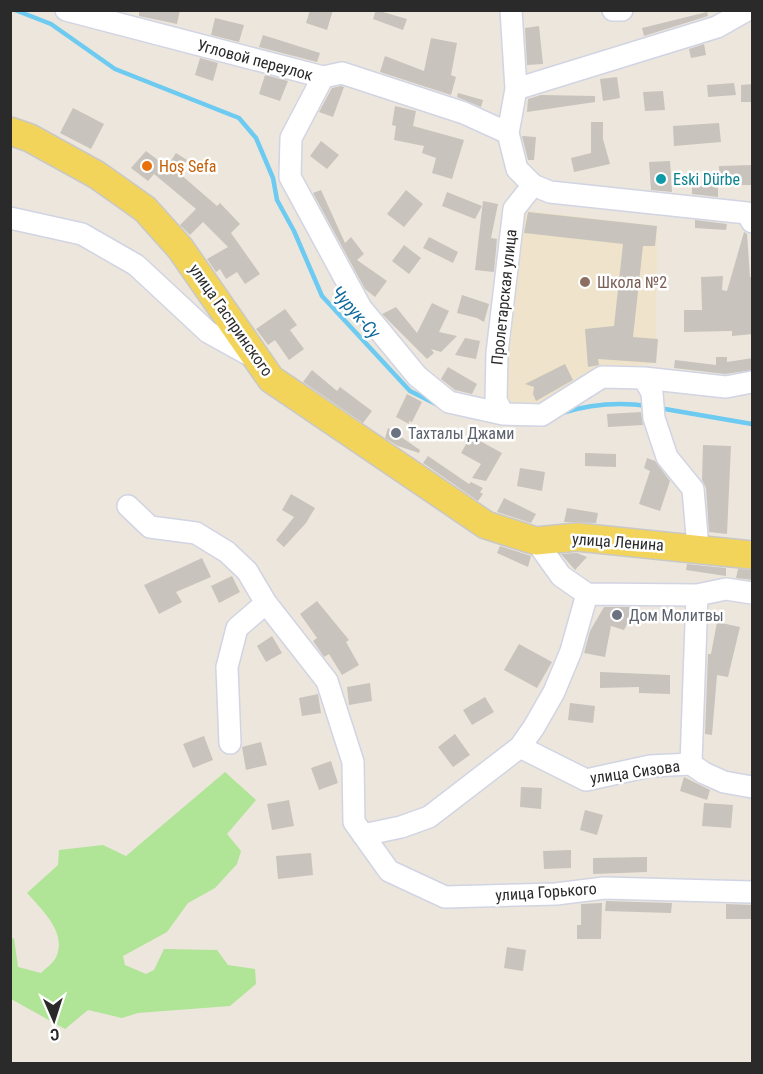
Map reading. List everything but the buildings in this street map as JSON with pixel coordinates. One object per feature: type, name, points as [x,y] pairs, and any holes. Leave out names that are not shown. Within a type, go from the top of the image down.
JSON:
[{"type":"main road","name":"улица Гаспринского","points":[[10,131],[30,138],[97,175],[145,209],[180,248],[272,379],[486,525]]},
{"type":"main road","name":"улица Ленина","points":[[486,525],[536,541],[577,537],[753,555]]},
{"type":"street","name":"Угловой переулок","points":[[66,10],[323,77],[342,73],[464,113],[508,134]]},
{"type":"street","points":[[511,10],[516,89],[508,134],[517,169],[533,185],[550,192],[747,213],[753,222]]},
{"type":"street","points":[[613,10],[622,10]]},
{"type":"street","points":[[516,89],[717,27],[747,10]]},
{"type":"street","points":[[323,77],[291,138],[290,177],[361,308],[417,376],[449,402],[503,414],[542,415],[602,377],[648,385],[726,387],[753,382]]},
{"type":"street","name":"Пролетарская улица","points":[[503,414],[496,400],[497,353],[514,209],[533,185]]},
{"type":"street","points":[[10,218],[82,234],[136,265],[208,333],[261,361]]},
{"type":"street","points":[[648,385],[654,418],[667,457],[693,489],[698,548]]},
{"type":"street","name":"улица Горького","points":[[128,506],[150,527],[195,533],[227,552],[247,571],[267,603],[327,681],[354,762],[354,822],[389,871],[445,897],[556,894],[604,888],[753,892]]},
{"type":"street","points":[[536,541],[561,576],[587,594],[697,595],[726,589],[753,593]]},
{"type":"street","points":[[363,835],[401,828],[429,817],[520,747],[554,692],[571,651],[587,594]]},
{"type":"street","points":[[691,764],[697,595]]},
{"type":"street","points":[[230,743],[227,667],[237,628],[267,603]]},
{"type":"street","name":"улица Сизова","points":[[520,747],[586,780],[650,766],[691,764],[724,782],[753,787]]},
{"type":"shaded area","name":"Школа №2","points":[[521,210],[657,226],[656,363],[606,370],[535,408],[501,405]]},
{"type":"green space","points":[[225,772],[256,800],[227,834],[241,851],[237,864],[215,888],[188,903],[167,932],[123,956],[125,965],[146,974],[154,970],[164,949],[217,950],[228,965],[255,969],[256,984],[230,1006],[138,1013],[122,1018],[88,1010],[65,1029],[11,999],[11,939],[14,938],[18,967],[41,973],[57,955],[59,946],[55,929],[45,913],[27,893],[58,865],[59,850],[103,845],[126,856]]},
{"type":"waterway","name":"Чурук-Су","points":[[15,10],[51,24],[115,69],[239,118],[256,138],[273,178],[277,200],[294,231],[322,296],[410,391],[438,405]]},
{"type":"waterway","name":"Чурук-Су","points":[[562,413],[605,405],[648,406]]},
{"type":"waterway","name":"Чурук-Су","points":[[659,408],[752,424]]},
{"type":"place","name":"Hoş Sefa","points":[[147,166]]},
{"type":"place","name":"Eski Dürbe","points":[[661,179]]},
{"type":"place","name":"Школа №2","points":[[585,282]]},
{"type":"place","name":"Тахталы Джами","points":[[396,433]]},
{"type":"place","name":"Дом Молитвы","points":[[617,615]]}]
